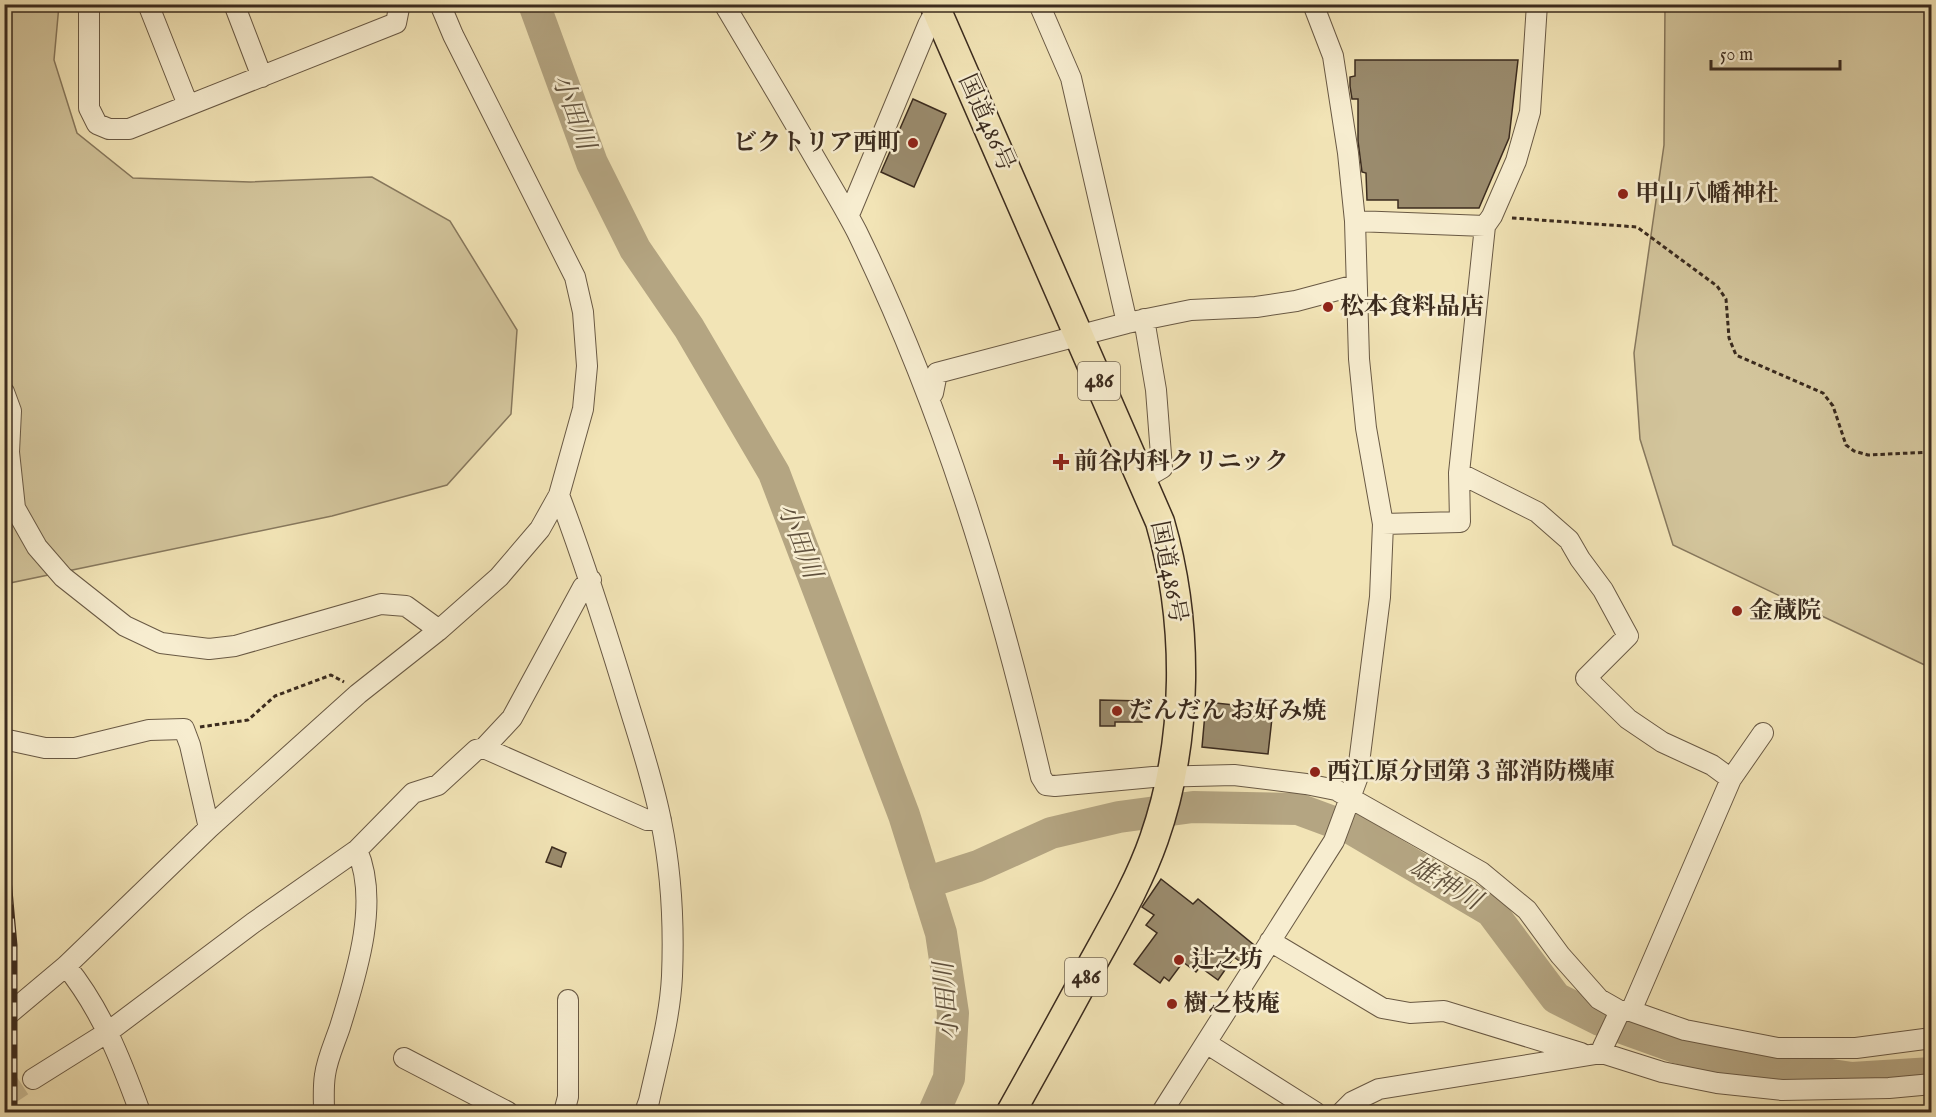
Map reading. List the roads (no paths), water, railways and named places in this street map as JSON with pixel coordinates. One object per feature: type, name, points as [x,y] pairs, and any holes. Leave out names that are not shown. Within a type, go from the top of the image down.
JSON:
[{"type":"highway","name":"国道486号","points":[[937,7],[1160,522],[1170,556],[1180,631],[1180,701],[1170,781],[1154,838],[1131,894],[1011,1113]]},
{"type":"street","points":[[89,4],[89,108],[97,124],[109,129],[129,129],[396,23],[399,8],[397,4]]},
{"type":"street","points":[[148,4],[188,105]]},
{"type":"street","points":[[234,4],[262,77]]},
{"type":"street","points":[[4,1018],[66,966],[209,828],[358,694],[439,630],[499,577],[540,529],[560,495],[583,409],[587,366],[583,312],[575,277],[440,4]]},
{"type":"street","points":[[724,4],[848,214],[929,399],[961,483],[982,552],[1015,666],[1041,777],[1046,784],[1055,786],[1170,781],[1234,775],[1336,790],[1349,801],[1481,872],[1527,910],[1560,955],[1599,999],[1623,1014],[1685,1030],[1779,1048],[1856,1048],[1932,1038]]},
{"type":"street","points":[[1038,4],[1071,78],[1156,390],[1162,468],[1143,479]]},
{"type":"street","points":[[1162,1113],[1334,841],[1357,779],[1380,597],[1383,524],[1366,428],[1359,359],[1355,221],[1348,153],[1332,56],[1313,4]]},
{"type":"street","points":[[1383,524],[1460,522],[1459,473],[1489,221],[1516,161],[1530,112],[1537,4]]},
{"type":"street","points":[[848,214],[937,7]]},
{"type":"street","points":[[1355,221],[1489,221]]},
{"type":"street","points":[[929,399],[933,393],[937,373],[1136,321],[1191,310],[1256,307],[1296,302],[1356,285]]},
{"type":"street","points":[[4,392],[11,411],[9,452],[15,508],[37,547],[63,577],[125,626],[161,643],[209,649],[235,646],[381,604],[406,606],[439,630]]},
{"type":"street","points":[[1459,473],[1537,512],[1569,540],[1603,590],[1628,636],[1586,678],[1628,719],[1662,742],[1712,765],[1731,779]]},
{"type":"street","points":[[560,495],[591,580],[648,768],[667,855],[672,977],[650,1101],[645,1113]]},
{"type":"street","points":[[33,1079],[108,1032],[253,922],[357,850],[413,793],[438,785],[476,750],[484,748],[512,718],[583,587],[591,580]]},
{"type":"street","points":[[8,740],[45,748],[75,748],[149,730],[184,729],[190,745],[209,828]]},
{"type":"street","points":[[1342,1113],[1352,1102],[1379,1089],[1596,1051],[1623,1014],[1731,779],[1762,733]]},
{"type":"street","points":[[484,748],[647,820],[661,820]]},
{"type":"street","points":[[324,1113],[325,1074],[359,962],[364,924],[365,879],[357,850]]},
{"type":"street","points":[[1270,941],[1382,1008],[1410,1013],[1444,1011],[1596,1051],[1662,1072],[1706,1081],[1782,1090],[1889,1088],[1932,1084]]},
{"type":"street","points":[[66,966],[89,996],[108,1032],[140,1113]]},
{"type":"street","points":[[564,1113],[568,1097],[568,1000]]},
{"type":"street","points":[[1206,1043],[1315,1113]]},
{"type":"street","points":[[404,1058],[508,1113]]},
{"type":"waterway","name":"小田川","points":[[534,4],[592,163],[635,249],[689,328],[774,473],[904,815],[941,933],[953,1013],[949,1078],[934,1112]]},
{"type":"waterway","name":"雄神川","points":[[925,883],[978,866],[1051,833],[1119,817],[1193,807],[1298,809],[1352,829],[1491,911],[1556,998],[1600,1020],[1675,1047],[1722,1059],[1852,1078],[1932,1073]]},
{"type":"tunnel","points":[[6,1097],[33,1079]]},
{"type":"railway","points":[[4,835],[14,945],[14,1112]]},
{"type":"place","name":"ビクトリア西町","points":[[913,143]]},
{"type":"place","name":"甲山八幡神社","points":[[1623,194]]},
{"type":"place","name":"松本食料品店","points":[[1328,307]]},
{"type":"place","name":"前谷内科クリニック","points":[[1061,462]]},
{"type":"place","name":"金蔵院","points":[[1737,611]]},
{"type":"place","name":"だんだん お好み焼","points":[[1117,711]]},
{"type":"place","name":"西江原分団第３部消防機庫","points":[[1315,772]]},
{"type":"place","name":"辻之坊","points":[[1179,960]]},
{"type":"place","name":"樹之枝庵","points":[[1172,1004]]}]
